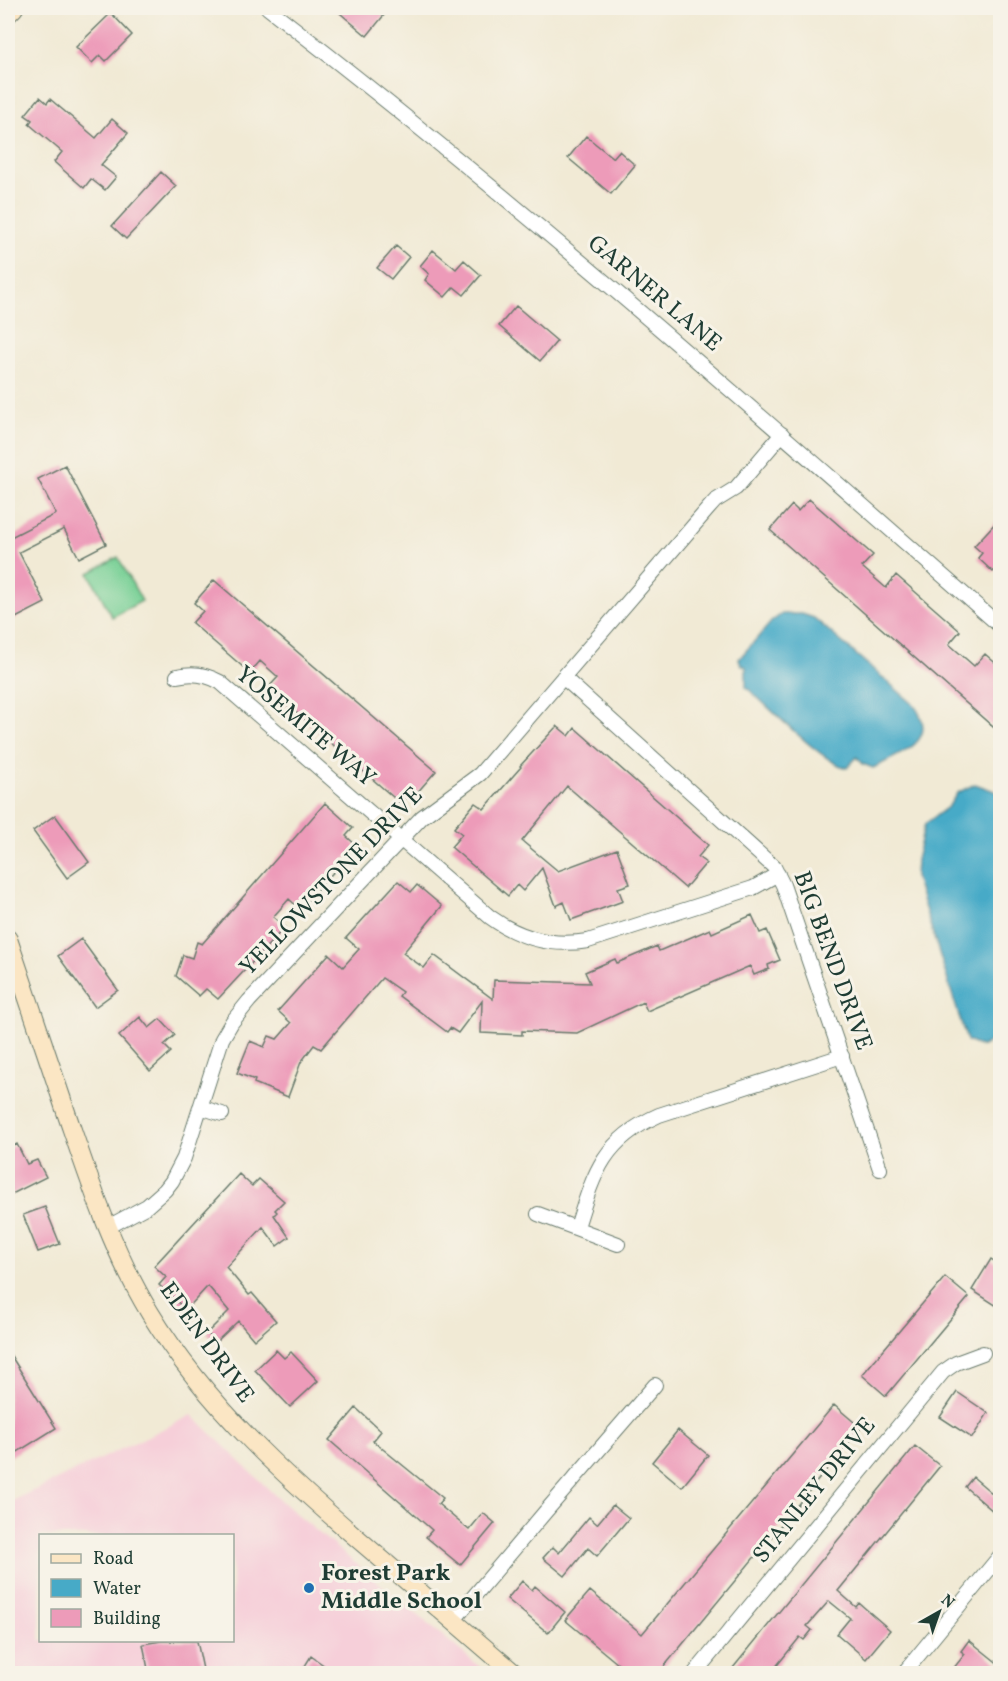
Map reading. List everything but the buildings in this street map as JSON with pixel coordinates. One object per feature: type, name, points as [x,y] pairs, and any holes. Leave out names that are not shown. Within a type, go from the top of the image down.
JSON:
[{"type":"street","points":[[8,14],[14,8]]},
{"type":"street","name":"GARNER LANE","points":[[268,8],[370,86],[644,313],[1000,626]]},
{"type":"street","name":"YELLOWSTONE DRIVE","points":[[108,1227],[147,1206],[169,1185],[184,1158],[222,1039],[249,1001],[430,809],[480,774],[711,505],[736,488],[782,434]]},
{"type":"street","name":"YOSEMITE WAY","points":[[177,676],[197,674],[209,676],[220,682],[500,924],[523,935],[551,942],[577,943],[599,939],[753,888],[778,874]]},
{"type":"street","name":"BIG BEND DRIVE","points":[[563,677],[774,867],[787,896],[880,1169]]},
{"type":"street","name":"EDEN DRIVE","points":[[8,939],[84,1167],[118,1252],[149,1311],[186,1366],[219,1407],[278,1469],[515,1674]]},
{"type":"street","points":[[577,1227],[591,1182],[603,1160],[620,1139],[642,1123],[659,1115],[842,1056]]},
{"type":"street","points":[[200,1107],[222,1114]]},
{"type":"street","points":[[538,1214],[618,1244]]},
{"type":"street","name":"STANLEY DRIVE","points":[[694,1674],[943,1372],[956,1363],[982,1353]]},
{"type":"street","points":[[453,1621],[655,1385]]},
{"type":"street","points":[[903,1674],[1000,1556]]},
{"type":"shaded area","name":"Forest Park Middle School","points":[[192,1415],[283,1503],[487,1673],[8,1674],[8,1503]]},
{"type":"green space","points":[[118,557],[142,601],[112,617],[89,573]]},
{"type":"water","points":[[782,614],[802,614],[814,618],[912,703],[920,716],[923,727],[921,736],[915,744],[896,757],[873,768],[863,764],[857,757],[847,768],[824,756],[810,745],[746,687],[746,667],[739,659],[772,621]]},
{"type":"water","points":[[975,784],[1000,793],[1000,1035],[981,1047],[967,1041],[915,877],[916,860],[925,824],[949,806],[957,793]]},
{"type":"place","name":"Forest Park Middle School","points":[[309,1588]]}]
